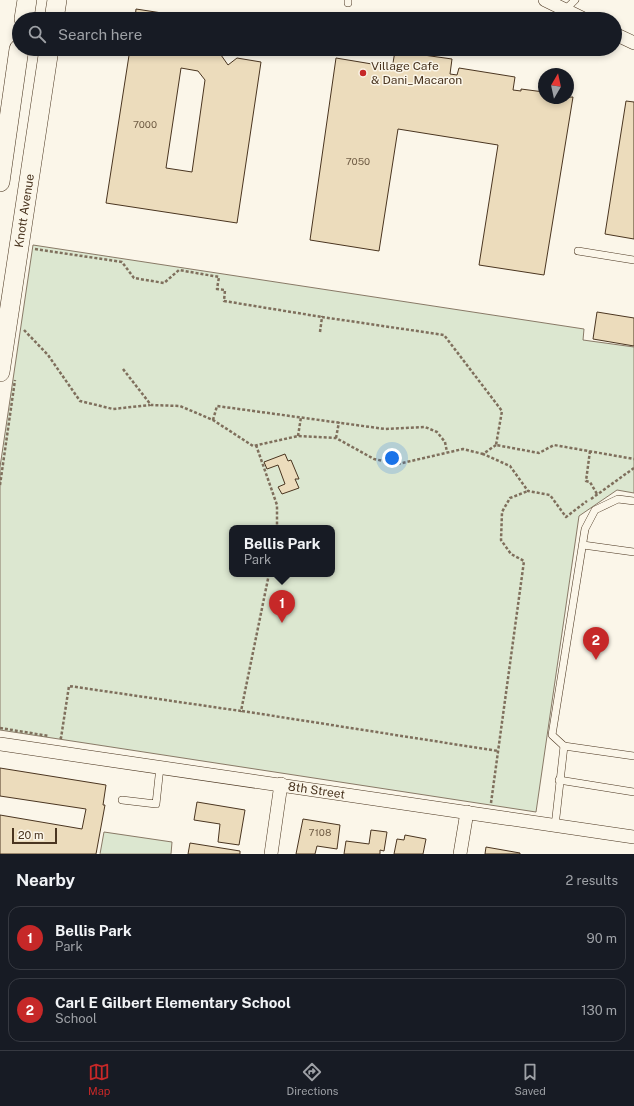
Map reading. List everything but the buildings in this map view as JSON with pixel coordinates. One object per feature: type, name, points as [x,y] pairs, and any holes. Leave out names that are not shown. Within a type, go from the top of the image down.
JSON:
[{"type":"main road","points":[[25,12],[26,0]]},
{"type":"main road","points":[[55,12],[57,0]]},
{"type":"main road","points":[[0,177],[4,125],[18,56]]},
{"type":"main road","name":"Knott Avenue","points":[[8,374],[48,56]]},
{"type":"street","points":[[545,0],[569,12]]},
{"type":"street","points":[[622,37],[634,43]]},
{"type":"street","name":"8th Street","points":[[0,744],[281,784],[634,838]]},
{"type":"street","points":[[271,854],[281,784]]},
{"type":"street","points":[[460,854],[467,812]]},
{"type":"lane","points":[[565,10],[575,0]]},
{"type":"lane","points":[[578,251],[634,260]]},
{"type":"lane","points":[[634,501],[618,499],[595,510],[586,529],[552,735],[564,746],[634,756]]},
{"type":"lane","points":[[583,545],[634,552]]},
{"type":"lane","points":[[555,826],[564,746]]},
{"type":"lane","points":[[122,800],[156,804],[160,767]]},
{"type":"lane","points":[[560,780],[634,792]]},
{"type":"path","points":[[34,256],[35,249],[122,262],[134,278],[164,283],[179,270],[219,277],[217,289],[225,290],[224,301],[444,335],[502,411],[496,445]]},
{"type":"path","points":[[320,332],[322,317]]},
{"type":"path","points":[[22,337],[23,329],[48,355],[80,401],[113,409],[151,405],[180,406],[213,420],[254,446],[298,436],[336,438],[374,459],[398,464],[463,449],[483,454],[510,466],[528,492]]},
{"type":"path","points":[[123,369],[151,405]]},
{"type":"path","points":[[0,485],[8,374]]},
{"type":"path","points":[[213,420],[217,406],[385,429],[425,427],[437,432],[445,442],[447,452]]},
{"type":"path","points":[[298,436],[301,417]]},
{"type":"path","points":[[336,438],[339,422]]},
{"type":"path","points":[[256,445],[277,505],[277,525]]},
{"type":"path","points":[[483,454],[496,445],[539,453],[554,445],[634,460]]},
{"type":"path","points":[[590,452],[586,481],[590,482],[597,494]]},
{"type":"path","points":[[491,805],[524,561],[511,554],[501,540],[502,512],[510,498],[528,492],[550,495],[566,517],[634,468]]},
{"type":"path","points":[[241,711],[268,577]]},
{"type":"path","points":[[0,728],[61,738],[69,686],[498,751]]},
{"type":"green space","points":[[33,245],[584,329],[583,340],[634,347],[634,493],[617,490],[579,516],[536,812],[0,730],[0,467]]},
{"type":"green space","points":[[104,832],[172,842],[171,854],[100,854]]},
{"type":"place","name":"Village Cafe & Dani_Macaron","points":[[363,73]]},
{"type":"place","name":"Bellis Park","points":[[282,623]]},
{"type":"place","name":"Carl E Gilbert Elementary School","points":[[596,660]]}]
